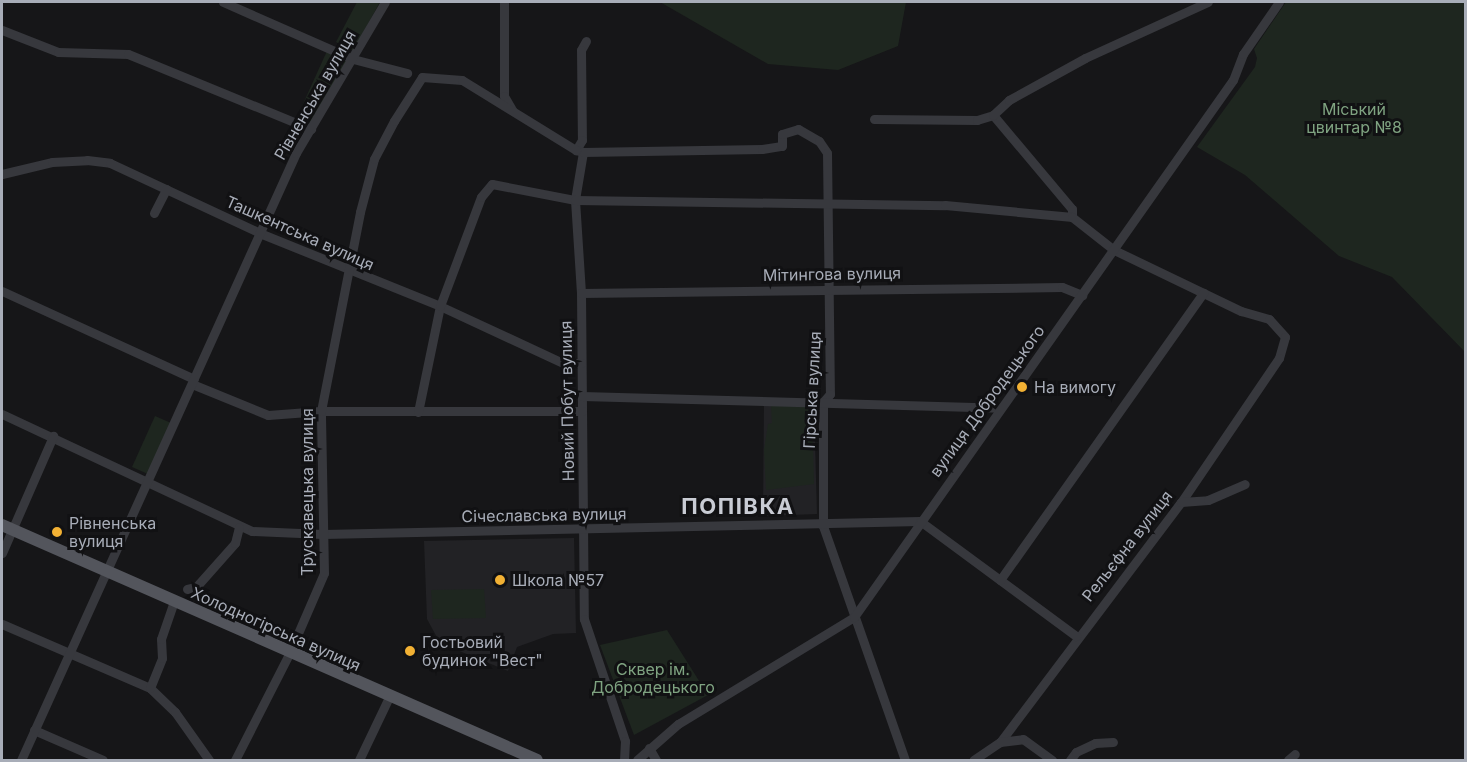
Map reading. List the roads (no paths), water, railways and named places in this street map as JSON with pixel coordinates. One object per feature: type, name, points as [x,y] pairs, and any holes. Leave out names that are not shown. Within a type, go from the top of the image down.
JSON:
[{"type":"main road","name":"Холодногірська вулиця","points":[[7,527],[289,654],[537,760]]},
{"type":"street","points":[[223,2],[353,59],[407,73]]},
{"type":"street","name":"Рівненська вулиця","points":[[21,760],[67,651],[262,234],[296,153],[353,59],[384,2]]},
{"type":"street","points":[[504,2],[504,96],[514,114],[580,151]]},
{"type":"street","points":[[874,119],[977,120],[993,115],[1010,100],[1084,58],[1208,2]]},
{"type":"street","name":"вулиця Добродецького","points":[[638,760],[649,748],[727,693],[854,617],[1233,80],[1243,54],[1279,2]]},
{"type":"street","points":[[2,30],[58,52],[128,54],[311,129]]},
{"type":"street","name":"Новий Побут вулиця","points":[[586,41],[581,50],[582,140],[575,200],[581,293],[586,630],[625,741],[624,760]]},
{"type":"street","name":"Трускавецька вулиця","points":[[235,760],[289,654],[321,584],[323,534],[321,411],[347,271],[374,159],[422,77],[462,80],[514,114]]},
{"type":"street","points":[[993,115],[1072,208],[1072,217]]},
{"type":"street","name":"Гірська вулиця","points":[[580,151],[762,149],[782,146],[782,134],[798,129],[819,141],[827,153],[826,289],[831,297],[830,394],[823,402],[823,526],[904,760]]},
{"type":"street","name":"Ташкентська вулиця","points":[[2,174],[52,162],[87,160],[110,164],[262,234],[347,271],[440,306],[563,363],[581,363]]},
{"type":"street","points":[[418,412],[440,306],[486,188],[502,185],[575,200],[945,205],[1072,217],[1114,250],[1203,293],[1000,580]]},
{"type":"street","points":[[154,213],[166,189]]},
{"type":"street","name":"Мітингова вулиця","points":[[581,293],[1062,287],[1082,295]]},
{"type":"street","points":[[2,291],[268,415],[321,411],[582,411]]},
{"type":"street","name":"Рельєфна вулиця","points":[[973,760],[1000,742],[1076,636],[1181,502],[1279,358],[1285,337],[1269,319],[1203,293]]},
{"type":"street","points":[[582,396],[1000,408]]},
{"type":"street","name":"Січеславська вулиця","points":[[2,414],[53,436],[239,526],[274,533],[823,526],[920,521]]},
{"type":"street","points":[[2,553],[7,527],[53,436]]},
{"type":"street","points":[[1181,502],[1208,500],[1245,484]]},
{"type":"street","points":[[920,521],[1076,636]]},
{"type":"street","points":[[187,590],[196,586],[235,543],[239,526]]},
{"type":"street","points":[[150,688],[162,658],[161,639],[174,602]]},
{"type":"street","points":[[2,624],[150,688],[175,712],[209,760]]},
{"type":"street","points":[[359,760],[389,697]]},
{"type":"street","points":[[34,730],[103,760]]},
{"type":"street","points":[[1000,742],[1023,739],[1052,760]]},
{"type":"street","points":[[1070,760],[1076,752],[1095,743],[1113,741]]},
{"type":"street","points":[[649,748],[656,760]]},
{"type":"place","name":"На вимогу","points":[[1022,387]]},
{"type":"place","name":"Рівненська вулиця","points":[[57,532]]},
{"type":"place","name":"Школа №57","points":[[500,580]]},
{"type":"place","name":"Гостьовий будинок \"Вест\"","points":[[410,651]]},
{"type":"district","name":"ПОПІВКА","points":[[738,507]]},
{"type":"park label","name":"Міський цвинтар №8","points":[[1354,118]]},
{"type":"park label","name":"Сквер ім. Добродецького","points":[[653,678]]}]
